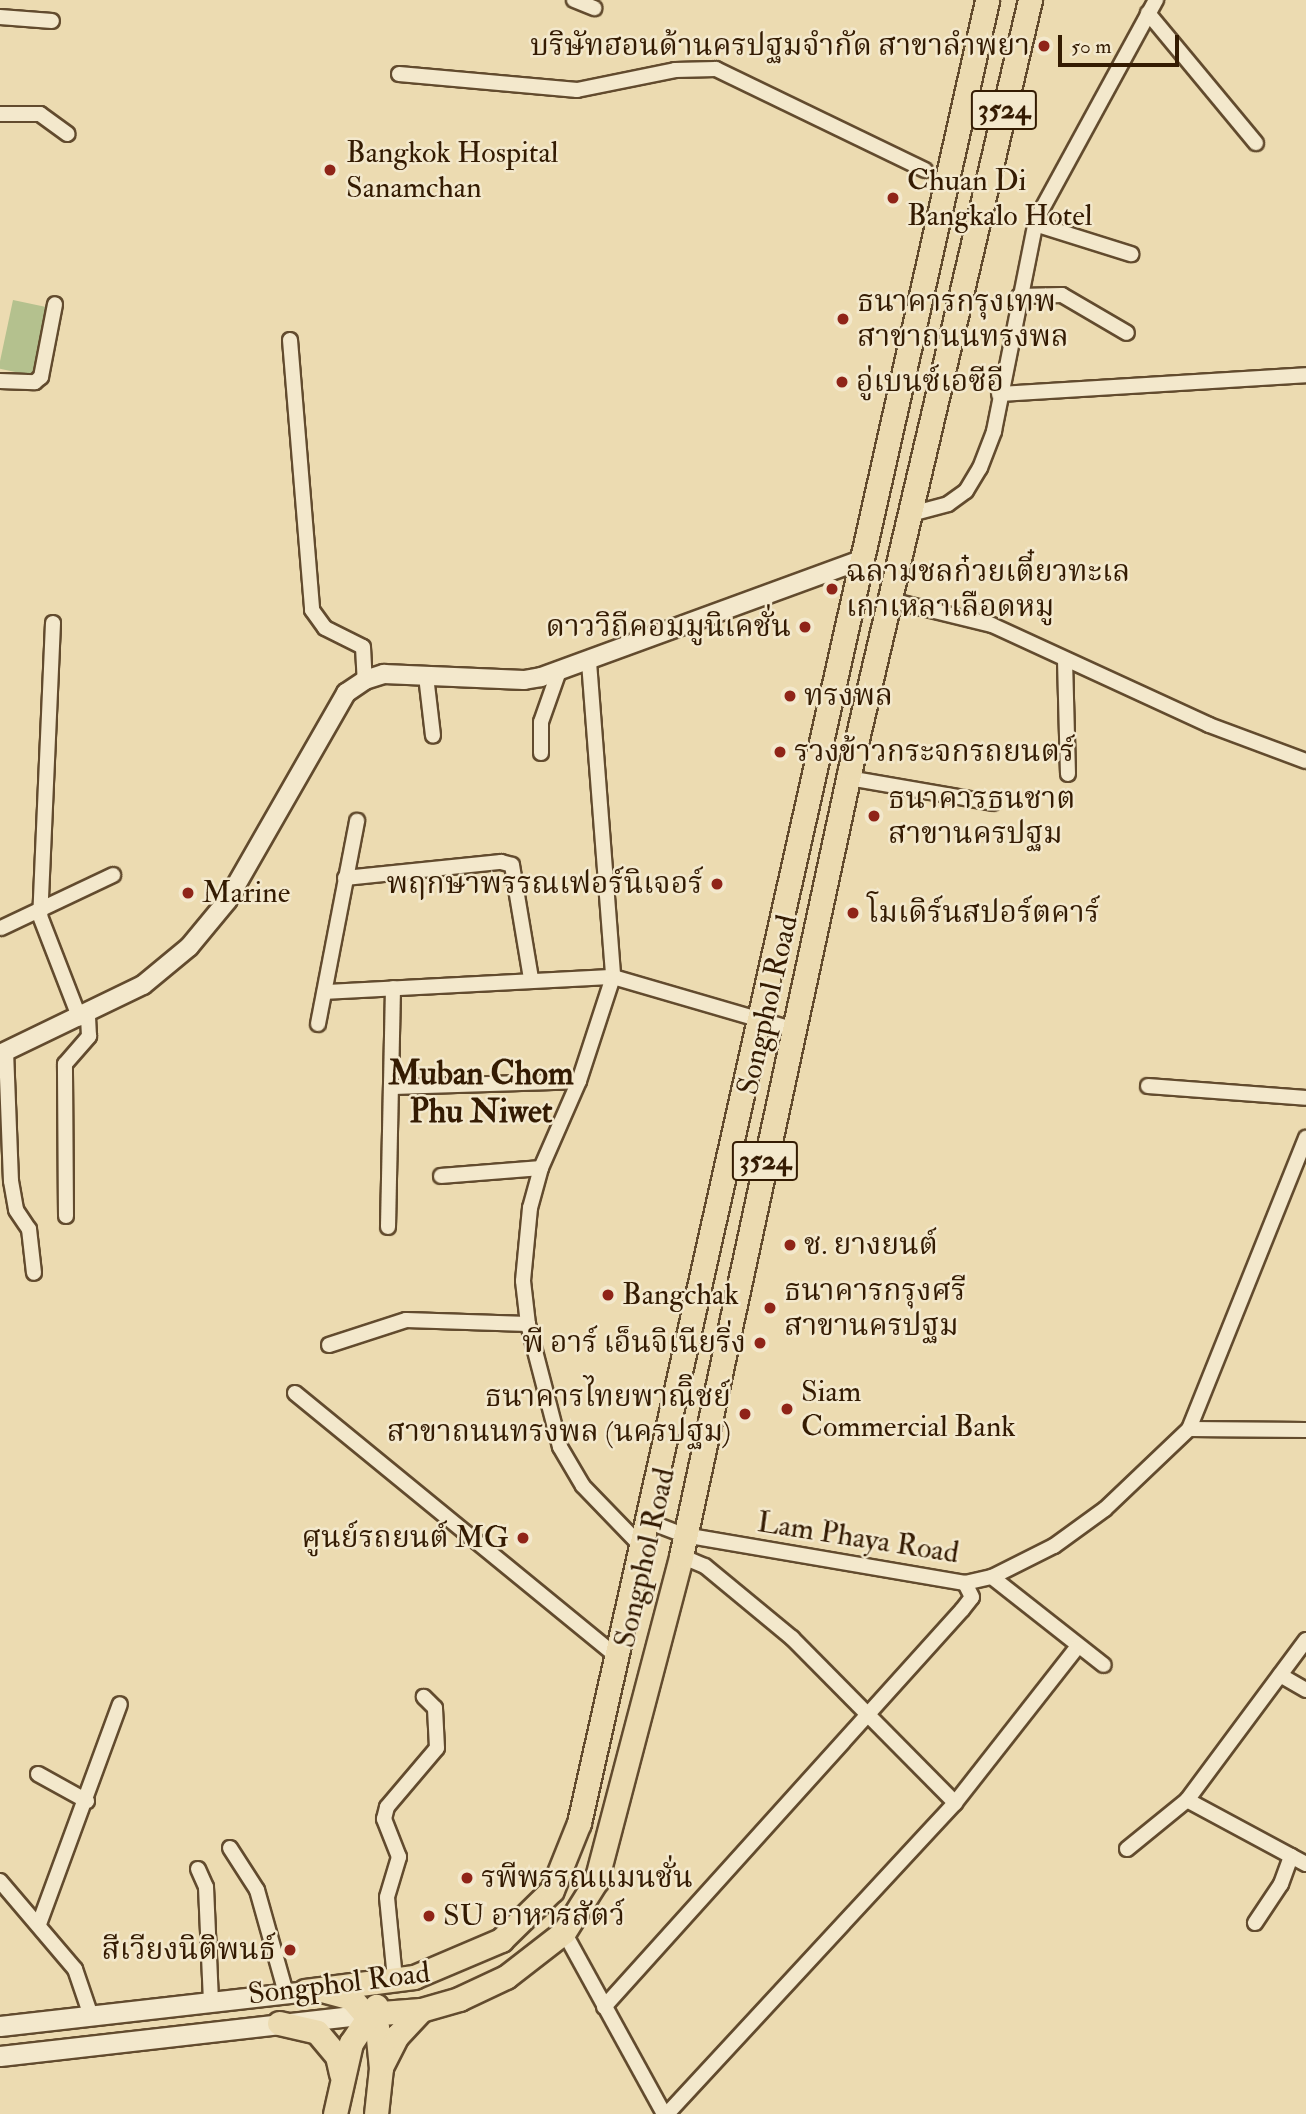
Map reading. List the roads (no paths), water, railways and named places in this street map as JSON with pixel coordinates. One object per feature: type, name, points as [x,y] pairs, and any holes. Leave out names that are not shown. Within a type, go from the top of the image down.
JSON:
[{"type":"highway","name":"Songphol Road","points":[[295,1992],[405,1978],[501,1940],[552,1890],[579,1823],[987,0]]},
{"type":"highway","name":"Songphol Road","points":[[368,2014],[421,2010],[485,1989],[525,1966],[564,1932],[596,1881],[682,1545],[849,778],[1030,0]]},
{"type":"highway","points":[[941,213],[978,220]]},
{"type":"highway","points":[[335,2114],[341,2074],[351,2043],[368,2014],[405,1978]]},
{"type":"highway","points":[[295,1992],[342,1995],[368,2014],[377,2028],[381,2068],[376,2114]]},
{"type":"highway","points":[[381,2068],[397,2036],[421,2010]]},
{"type":"highway","points":[[279,2023],[317,2032],[337,2056],[341,2074]]},
{"type":"main road","name":"Songphol Road","points":[[0,2026],[295,1992]]},
{"type":"main road","name":"Songphol Road","points":[[0,2056],[368,2014]]},
{"type":"street","points":[[574,0],[594,8]]},
{"type":"street","points":[[911,514],[948,504],[966,491],[994,431],[1018,296],[1035,224],[1152,7],[1256,143]]},
{"type":"street","points":[[0,17],[52,21]]},
{"type":"street","points":[[399,75],[577,90],[675,70],[716,69],[925,170]]},
{"type":"street","points":[[0,114],[40,114],[68,134]]},
{"type":"street","points":[[1035,224],[1131,254]]},
{"type":"street","points":[[1018,296],[1062,295],[1127,333]]},
{"type":"street","points":[[0,381],[34,382],[41,377],[55,304]]},
{"type":"street","points":[[290,340],[312,610],[325,628],[363,647],[365,680]]},
{"type":"street","points":[[999,394],[1306,375]]},
{"type":"street","points":[[34,1273],[29,1229],[16,1210],[11,1181],[3,1053],[84,1017],[170,964],[219,910],[346,693],[365,680],[384,674],[524,680],[559,671],[864,559]]},
{"type":"street","points":[[890,600],[992,625],[1209,725],[1306,761]]},
{"type":"street","points":[[53,623],[40,909],[46,937],[84,1017],[89,1036],[65,1064],[66,1216]]},
{"type":"street","points":[[1065,660],[1068,774]]},
{"type":"street","points":[[589,662],[613,977],[579,1082],[541,1168],[524,1253],[528,1324],[560,1447],[583,1486],[641,1546]]},
{"type":"street","points":[[541,753],[541,722],[559,671]]},
{"type":"street","points":[[426,676],[433,736]]},
{"type":"street","points":[[849,778],[993,803]]},
{"type":"street","points":[[318,1024],[357,821]]},
{"type":"street","points":[[345,878],[501,862],[512,864],[531,978]]},
{"type":"street","points":[[1,928],[113,875]]},
{"type":"street","points":[[325,992],[531,978],[613,977],[795,1030]]},
{"type":"street","points":[[387,1227],[393,988]]},
{"type":"street","points":[[392,1087],[579,1082]]},
{"type":"street","points":[[1148,1086],[1306,1098]]},
{"type":"street","points":[[1306,1138],[1189,1429],[1306,1430]]},
{"type":"street","points":[[441,1176],[541,1168]]},
{"type":"street","points":[[329,1345],[406,1320],[528,1324]]},
{"type":"street","points":[[295,1392],[616,1656]]},
{"type":"street","name":"Lam Phaya Road","points":[[647,1521],[682,1545],[965,1583],[992,1577],[1055,1546],[1079,1528],[1189,1429]]},
{"type":"street","points":[[682,1545],[792,1638],[955,1803]]},
{"type":"street","points":[[992,1577],[1104,1665]]},
{"type":"street","points":[[604,2007],[972,1597],[965,1583]]},
{"type":"street","points":[[1127,1849],[1187,1800],[1306,1640]]},
{"type":"street","points":[[564,1932],[666,2114],[955,1803],[1078,1646]]},
{"type":"street","points":[[1280,1675],[1306,1690]]},
{"type":"street","points":[[405,1978],[387,1896],[399,1857],[384,1819],[387,1807],[437,1748],[435,1708],[424,1697]]},
{"type":"street","points":[[39,1924],[87,1801],[120,1704]]},
{"type":"street","points":[[38,1774],[87,1801]]},
{"type":"street","points":[[1187,1800],[1306,1864]]},
{"type":"street","points":[[230,1848],[257,1890],[295,1992]]},
{"type":"street","points":[[1255,1923],[1281,1884],[1292,1856]]},
{"type":"street","points":[[198,1869],[206,1887],[211,2001]]},
{"type":"street","points":[[0,1881],[75,1969],[91,2016]]},
{"type":"place","name":"บริษัทฮอนด้านครปฐมจำกัด สาขาลำพยา","points":[[1044,46]]},
{"type":"place","name":"Bangkok Hospital Sanamchan","points":[[330,170]]},
{"type":"place","name":"Chuan Di Bangkalo Hotel","points":[[893,198]]},
{"type":"place","name":"ธนาคารกรุงเทพ สาขาถนนทรงพล","points":[[843,319]]},
{"type":"place","name":"อู่เบนซ์เอซีอี","points":[[842,382]]},
{"type":"place","name":"ฉลามชลก๋วยเตี๋ยวทะเล เกาเหลาเลือดหมู","points":[[832,589]]},
{"type":"place","name":"ดาววิถีคอมมูนิเคชั่น","points":[[805,627]]},
{"type":"place","name":"ทรงพล","points":[[790,696]]},
{"type":"place","name":"รวงข้าวกระจกรถยนตร์","points":[[780,752]]},
{"type":"place","name":"ธนาคารธนชาต สาขานครปฐม","points":[[874,816]]},
{"type":"place","name":"พฤกษาพรรณเฟอร์นิเจอร์","points":[[717,884]]},
{"type":"place","name":"Marine","points":[[188,893]]},
{"type":"place","name":"โมเดิร์นสปอร์ตคาร์","points":[[853,913]]},
{"type":"place","name":"ช. ยางยนต์","points":[[790,1245]]},
{"type":"place","name":"Bangchak","points":[[608,1295]]},
{"type":"place","name":"ธนาคารกรุงศรี สาขานครปฐม","points":[[770,1308]]},
{"type":"place","name":"พี อาร์ เอ็นจิเนียริ่ง","points":[[760,1343]]},
{"type":"place","name":"Siam Commercial Bank","points":[[787,1409]]},
{"type":"place","name":"ธนาคารไทยพาณิิชย์ สาขาถนนทรงพล (นครปฐม)","points":[[745,1414]]},
{"type":"place","name":"ศูนย์รถยนต์ MG","points":[[523,1538]]},
{"type":"place","name":"รพีพรรณแมนชั่น","points":[[467,1878]]},
{"type":"place","name":"SU อาหารสัตว์","points":[[429,1916]]},
{"type":"place","name":"สีเวียงนิติพนธ์","points":[[290,1950]]},
{"type":"district","name":"Muban Chom Phu Niwet","points":[[481,1093]]}]
